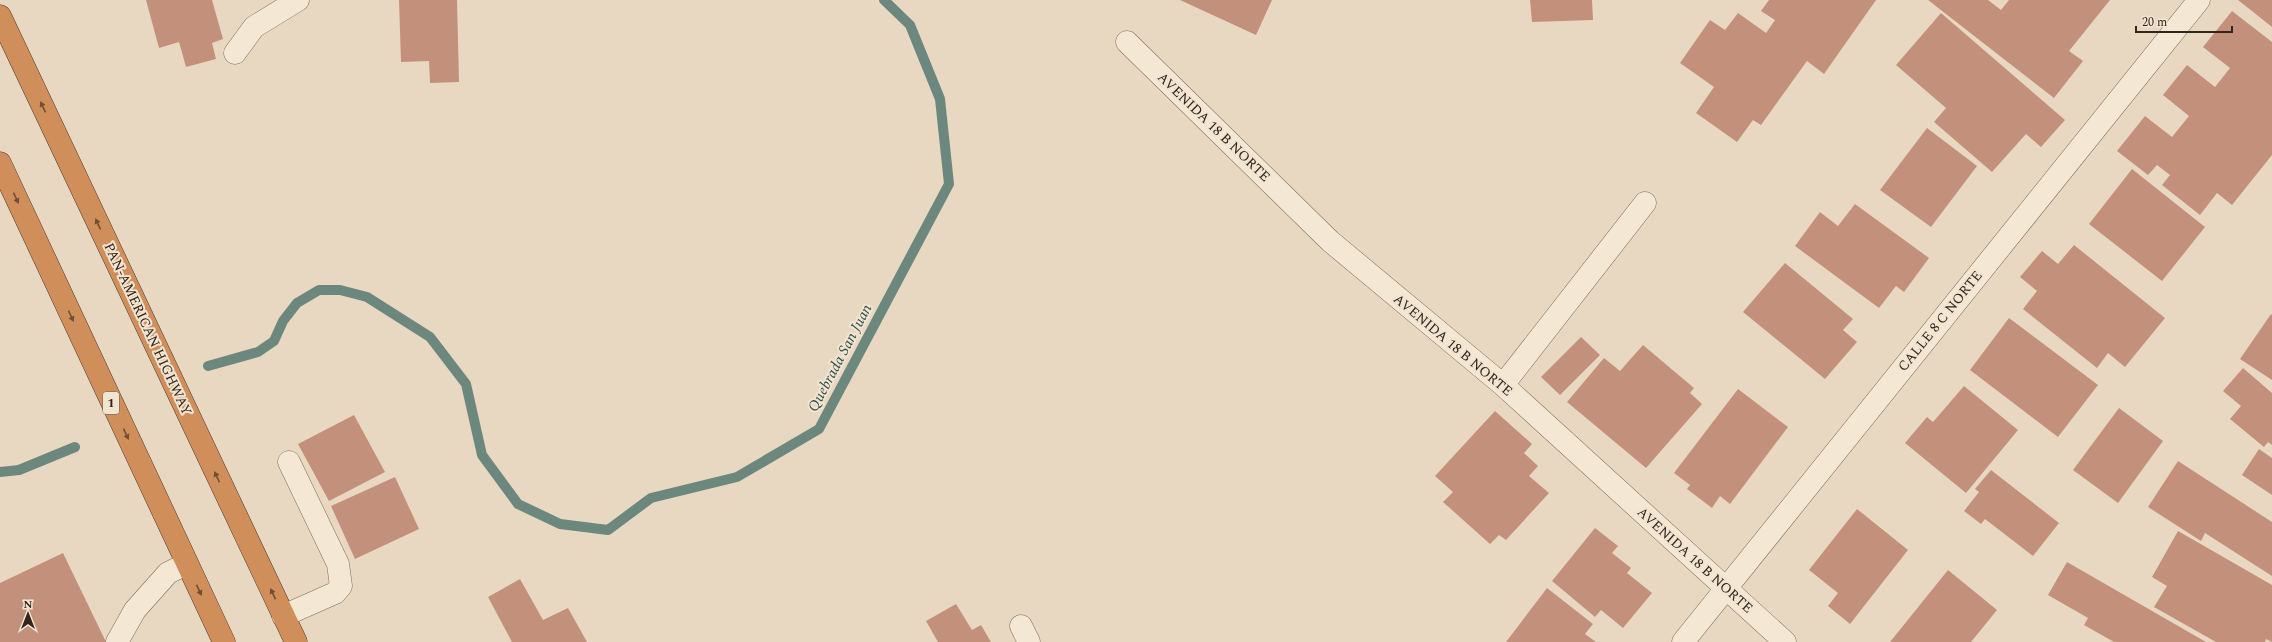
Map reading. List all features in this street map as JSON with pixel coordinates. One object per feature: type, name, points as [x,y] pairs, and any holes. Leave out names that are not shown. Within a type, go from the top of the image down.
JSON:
[{"type":"highway","name":"PAN-AMERICAN HIGHWAY","points":[[0,16],[296,642]]},
{"type":"highway","name":"1","points":[[0,163],[186,564],[224,642]]},
{"type":"street","points":[[235,53],[254,27],[298,0]]},
{"type":"street","name":"CALLE 8 C NORTE","points":[[1683,642],[2199,0]]},
{"type":"street","name":"AVENIDA 18 B NORTE","points":[[1127,42],[1330,241],[1503,385],[1785,642]]},
{"type":"street","points":[[1503,385],[1645,203]]},
{"type":"street","points":[[283,616],[335,593],[342,586],[338,564],[289,462]]},
{"type":"street","points":[[117,642],[135,610],[168,573],[186,564]]},
{"type":"building","points":[[146,0],[212,0],[223,39],[212,43],[216,59],[186,67],[179,42],[159,48]]},
{"type":"building","points":[[399,0],[457,0],[459,82],[430,83],[429,61],[401,62]]},
{"type":"building","points":[[1180,0],[1272,0],[1256,35]]},
{"type":"building","points":[[1530,0],[1592,0],[1593,20],[1532,22]]},
{"type":"building","points":[[1769,0],[1876,0],[1824,74],[1807,61],[1761,125],[1753,120],[1737,142],[1696,113],[1714,87],[1680,63],[1710,20],[1725,30],[1738,13],[1766,33],[1775,20],[1761,11]]},
{"type":"building","points":[[1928,0],[1988,0],[2001,10],[2009,0],[2110,0],[2069,51],[2083,61],[2054,98]]},
{"type":"building","points":[[2238,0],[2272,0],[2272,27]]},
{"type":"building","points":[[2232,11],[2272,42],[2272,155],[2232,205],[2217,193],[2200,215],[2162,185],[2170,175],[2157,165],[2148,175],[2117,151],[2145,116],[2172,137],[2189,116],[2163,95],[2187,65],[2215,87],[2230,68],[2203,47]]},
{"type":"building","points":[[1941,13],[2065,120],[2041,147],[2026,134],[1992,172],[1934,122],[1946,108],[1896,65]]},
{"type":"building","points":[[1927,128],[1977,166],[1931,227],[1880,190]]},
{"type":"building","points":[[2132,169],[2205,227],[2162,281],[2089,224]]},
{"type":"building","points":[[1855,204],[1929,258],[1904,292],[1896,286],[1879,308],[1795,246],[1820,212],[1838,226]]},
{"type":"building","points":[[2074,245],[2165,318],[2125,367],[2108,353],[2097,368],[2023,309],[2037,291],[2020,277],[2042,251],[2058,264]]},
{"type":"building","points":[[1785,263],[1853,319],[1843,330],[1857,342],[1825,379],[1743,312]]},
{"type":"building","points":[[2271,314],[2272,315],[2272,380],[2240,359]]},
{"type":"building","points":[[2009,318],[2098,385],[2058,437],[1970,370]]},
{"type":"building","points":[[1581,337],[1600,355],[1560,395],[1541,377]]},
{"type":"building","points":[[1643,345],[1694,388],[1690,393],[1702,404],[1646,468],[1567,402],[1604,358],[1620,371]]},
{"type":"building","points":[[2243,368],[2272,393],[2272,445],[2268,442],[2264,447],[2230,419],[2241,406],[2223,391]]},
{"type":"building","points":[[1964,386],[2018,430],[1966,493],[1905,443],[1927,417],[1933,422]]},
{"type":"building","points":[[1738,389],[1788,427],[1730,504],[1720,496],[1712,508],[1687,489],[1690,485],[1674,473]]},
{"type":"building","points":[[2119,408],[2163,441],[2118,503],[2073,470]]},
{"type":"building","points":[[1495,411],[1532,444],[1524,453],[1538,466],[1529,476],[1549,493],[1506,540],[1499,535],[1490,544],[1443,502],[1453,492],[1435,476]]},
{"type":"building","points":[[354,415],[385,472],[329,501],[298,444]]},
{"type":"building","points":[[2259,449],[2272,458],[2272,495],[2242,475]]},
{"type":"building","points":[[2178,461],[2272,522],[2272,576],[2205,533],[2201,541],[2148,507]]},
{"type":"building","points":[[1991,470],[2059,523],[2033,556],[1985,519],[1981,524],[1964,511],[1979,492],[1975,489]]},
{"type":"building","points":[[395,477],[419,529],[355,559],[331,506]]},
{"type":"building","points":[[1857,509],[1908,550],[1850,624],[1828,606],[1838,593],[1809,570]]},
{"type":"building","points":[[1595,528],[1618,546],[1612,553],[1631,568],[1627,573],[1652,593],[1623,628],[1601,610],[1595,617],[1552,581]]},
{"type":"building","points":[[2178,531],[2272,585],[2272,642],[2266,639],[2265,642],[2216,642],[2154,607],[2167,586],[2152,577]]},
{"type":"building","points":[[63,553],[106,642],[0,642],[0,583]]},
{"type":"building","points":[[2067,562],[2206,642],[2114,642],[2084,625],[2088,618],[2048,595]]},
{"type":"building","points":[[1948,570],[1997,610],[1971,642],[1890,642]]},
{"type":"building","points":[[520,579],[543,620],[568,608],[587,642],[512,642],[488,597]]},
{"type":"building","points":[[1547,588],[1593,624],[1585,634],[1596,642],[1506,642]]},
{"type":"building","points":[[956,604],[972,630],[981,625],[991,642],[938,642],[926,621]]},
{"type":"waterway","name":"Quebrada San Juan","points":[[208,366],[258,352],[274,341],[283,321],[297,303],[319,290],[340,290],[367,297],[430,337],[466,384],[482,455],[518,504],[560,524],[608,530],[651,498],[737,477],[819,429],[949,184],[940,99],[910,25],[884,0]]},
{"type":"waterway","name":"Quebrada San Juan","points":[[0,472],[19,470],[75,447]]}]
